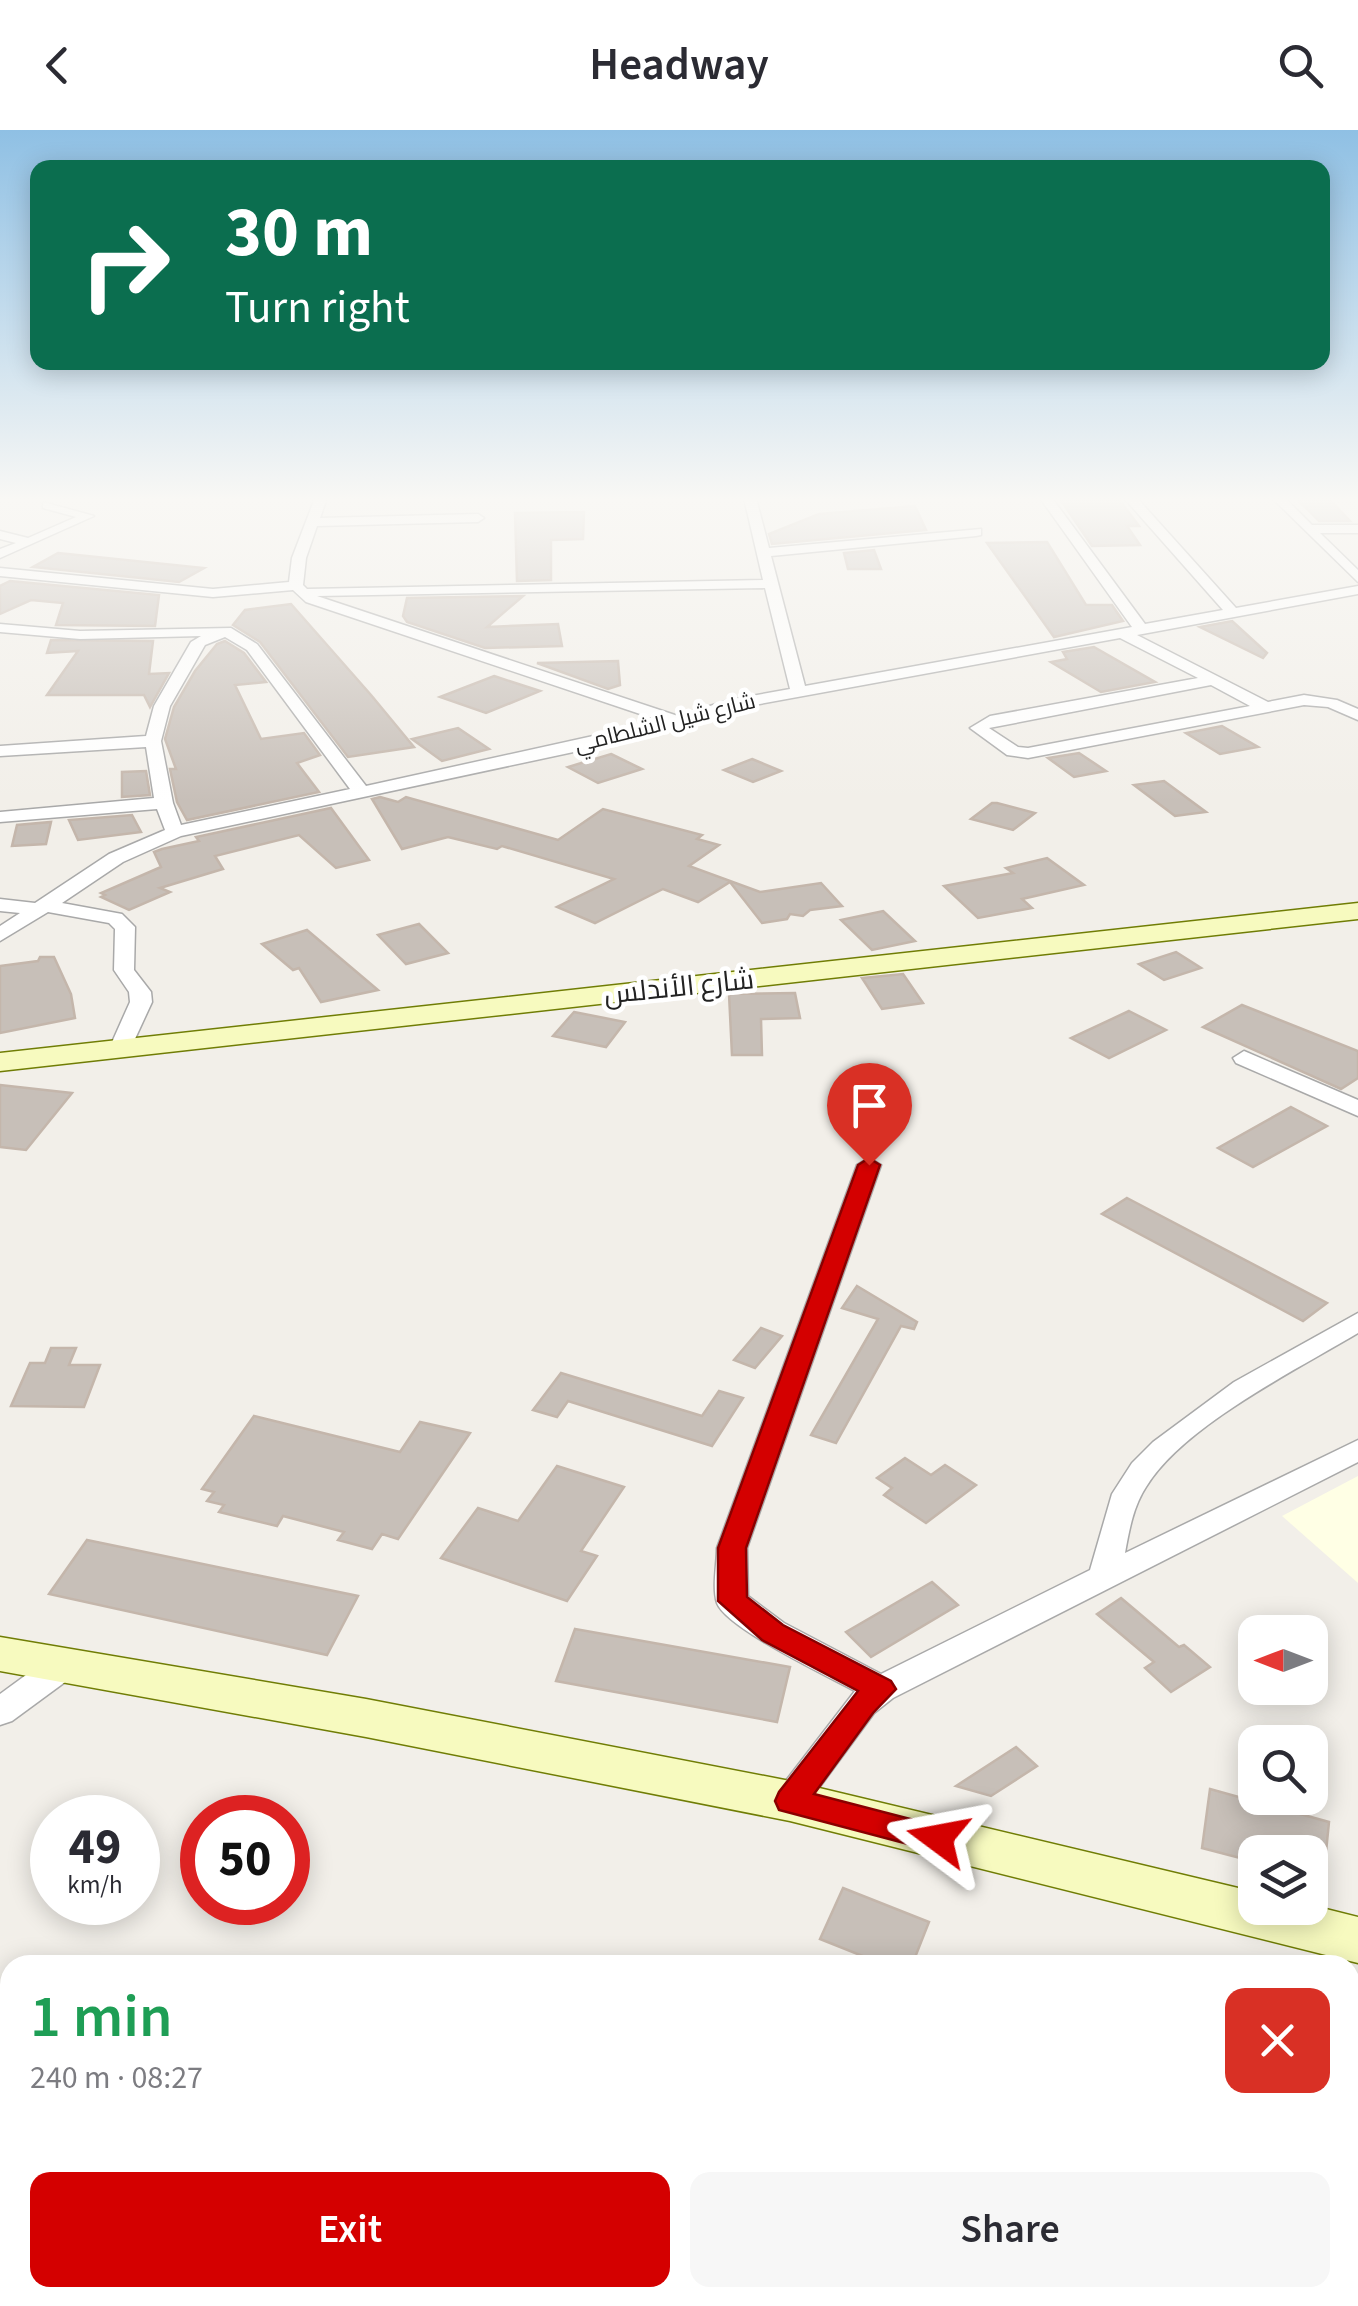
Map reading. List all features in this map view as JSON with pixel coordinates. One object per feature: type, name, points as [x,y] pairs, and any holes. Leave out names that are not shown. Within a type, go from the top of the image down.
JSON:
[{"type":"main road","name":"شارع الأندلس","points":[[0,1062],[1358,911]]},
{"type":"main road","points":[[0,1654],[366,1718],[790,1801],[1358,1940]]},
{"type":"street","points":[[226,630],[224,608],[229,600]]},
{"type":"street","points":[[318,600],[678,722]]},
{"type":"street","points":[[776,600],[798,691]]},
{"type":"street","points":[[1120,600],[1142,630]]},
{"type":"street","points":[[1222,600],[1233,612]]},
{"type":"street","name":"شارع شيل الشلطامي","points":[[0,935],[116,858],[175,832],[678,722],[729,705],[1304,600]]},
{"type":"street","points":[[0,628],[80,635],[226,630],[252,646],[360,792]]},
{"type":"street","points":[[175,832],[164,804],[153,741],[162,706],[199,642],[226,630]]},
{"type":"street","points":[[1122,633],[1266,707]]},
{"type":"street","points":[[1214,680],[990,721],[978,728],[1012,751],[1035,753],[1266,707],[1319,701],[1358,716]]},
{"type":"street","points":[[0,751],[153,741]]},
{"type":"street","points":[[0,818],[164,804]]},
{"type":"street","points":[[0,904],[115,918],[125,926],[124,970],[140,992],[141,1002],[120,1049]]},
{"type":"street","points":[[1244,1058],[1358,1109]]},
{"type":"street","points":[[869,1165],[732,1548],[732,1601],[773,1632],[881,1689]]},
{"type":"street","points":[[1104,1579],[1118,1517],[1142,1470],[1212,1411],[1358,1321]]},
{"type":"street","points":[[790,1801],[862,1704],[881,1689],[1016,1618],[1104,1579],[1358,1450]]},
{"type":"street","points":[[0,1712],[64,1665]]},
{"type":"shaded area","points":[[1358,1476],[1358,1583],[1282,1516]]},
{"type":"building","points":[[0,600],[158,600],[155,626],[56,625],[63,603],[31,600],[0,614]]},
{"type":"building","points":[[407,600],[519,600],[487,627],[558,624],[562,646],[485,648],[407,622],[403,616]]},
{"type":"building","points":[[1027,600],[1083,600],[1086,605],[1112,605],[1123,621],[1054,637]]},
{"type":"building","points":[[291,604],[414,747],[348,757],[260,642],[233,625],[245,610]]},
{"type":"building","points":[[1232,621],[1267,653],[1263,658],[1200,627]]},
{"type":"building","points":[[51,640],[153,641],[149,674],[169,673],[150,707],[144,695],[47,695],[78,651],[47,653]]},
{"type":"building","points":[[225,641],[244,653],[266,682],[235,685],[261,739],[304,733],[320,755],[297,763],[319,792],[187,820],[177,802],[170,769],[176,769],[165,739],[174,707],[195,671],[217,644]]},
{"type":"building","points":[[1094,647],[1155,682],[1101,692],[1051,662],[1067,659],[1063,652]]},
{"type":"building","points":[[618,661],[620,685],[608,689],[537,663]]},
{"type":"building","points":[[494,676],[540,691],[486,713],[440,697]]},
{"type":"building","points":[[1222,726],[1258,747],[1220,754],[1186,733]]},
{"type":"building","points":[[458,728],[489,749],[442,761],[412,739]]},
{"type":"building","points":[[1079,753],[1106,771],[1074,777],[1048,758]]},
{"type":"building","points":[[611,754],[642,769],[598,783],[568,767]]},
{"type":"building","points":[[752,759],[781,771],[753,782],[724,770]]},
{"type":"building","points":[[146,771],[150,795],[122,797],[122,772]]},
{"type":"building","points":[[1164,781],[1206,812],[1175,816],[1134,785]]},
{"type":"building","points":[[406,797],[558,840],[603,809],[702,835],[697,839],[719,845],[689,866],[760,892],[821,883],[842,906],[762,923],[730,882],[698,902],[663,889],[595,923],[557,907],[614,879],[502,846],[497,849],[448,837],[402,849],[372,799],[398,802]]},
{"type":"building","points":[[992,803],[1035,813],[1013,830],[971,819]]},
{"type":"building","points":[[331,808],[369,860],[336,868],[299,835],[215,856],[223,869],[160,888],[170,892],[129,910],[101,897],[105,895],[101,893],[161,867],[154,852],[199,841],[196,837]]},
{"type":"building","points":[[132,815],[141,832],[78,840],[69,820]]},
{"type":"building","points":[[51,822],[46,844],[12,846],[17,825]]},
{"type":"building","points":[[1047,858],[1084,885],[1022,899],[1032,908],[978,918],[944,886],[1013,873],[1006,868]]},
{"type":"building","points":[[883,911],[915,941],[872,950],[841,920]]},
{"type":"building","points":[[419,924],[448,953],[406,964],[378,935]]},
{"type":"building","points":[[307,930],[378,990],[321,1002],[299,968],[293,970],[262,944]]},
{"type":"building","points":[[1176,952],[1201,968],[1164,980],[1139,964]]},
{"type":"building","points":[[40,957],[54,957],[71,994],[75,1018],[0,1033],[0,966],[38,961]]},
{"type":"building","points":[[903,974],[923,1003],[882,1009],[862,978]]},
{"type":"building","points":[[795,993],[800,1018],[761,1019],[762,1055],[732,1055],[729,994]]},
{"type":"building","points":[[1242,1005],[1358,1051],[1358,1078],[1341,1089],[1203,1027]]},
{"type":"building","points":[[1129,1011],[1166,1030],[1109,1058],[1071,1038]]},
{"type":"building","points":[[574,1012],[625,1022],[606,1047],[553,1036]]},
{"type":"building","points":[[0,1085],[72,1093],[26,1150],[0,1147]]},
{"type":"building","points":[[1291,1107],[1327,1126],[1253,1167],[1218,1148]]},
{"type":"building","points":[[1127,1198],[1327,1303],[1303,1321],[1102,1214]]},
{"type":"building","points":[[857,1286],[917,1322],[914,1329],[901,1326],[836,1443],[811,1435],[878,1319],[842,1308]]},
{"type":"building","points":[[761,1328],[782,1336],[755,1368],[734,1360]]},
{"type":"building","points":[[51,1348],[76,1348],[69,1365],[100,1365],[84,1407],[11,1406],[30,1363],[45,1363]]},
{"type":"building","points":[[561,1373],[702,1416],[719,1391],[743,1398],[712,1446],[568,1401],[557,1417],[533,1410]]},
{"type":"building","points":[[254,1416],[400,1452],[420,1422],[470,1433],[398,1539],[382,1534],[372,1549],[338,1540],[344,1532],[283,1516],[277,1526],[219,1512],[224,1505],[207,1501],[214,1492],[202,1489]]},
{"type":"building","points":[[905,1458],[931,1475],[945,1465],[976,1485],[926,1523],[884,1495],[892,1488],[877,1478]]},
{"type":"building","points":[[557,1466],[624,1487],[581,1551],[597,1556],[567,1601],[441,1558],[478,1508],[518,1521]]},
{"type":"building","points":[[87,1540],[358,1596],[327,1655],[49,1594]]},
{"type":"building","points":[[932,1582],[958,1605],[871,1657],[846,1632]]},
{"type":"building","points":[[1121,1598],[1179,1647],[1184,1645],[1210,1667],[1171,1692],[1145,1668],[1154,1662],[1097,1614]]},
{"type":"building","points":[[575,1629],[790,1667],[777,1722],[556,1681]]},
{"type":"building","points":[[1016,1747],[1037,1766],[991,1796],[956,1786]]},
{"type":"building","points":[[1210,1789],[1238,1797],[1238,1815],[1304,1815],[1329,1822],[1328,1835],[1238,1835],[1238,1858],[1202,1848]]},
{"type":"building","points":[[843,1888],[929,1922],[916,1955],[860,1955],[820,1939]]},
{"type":"route","points":[[869,1165],[732,1548],[732,1601],[773,1632],[881,1689],[862,1704],[790,1801],[938,1838]]}]
